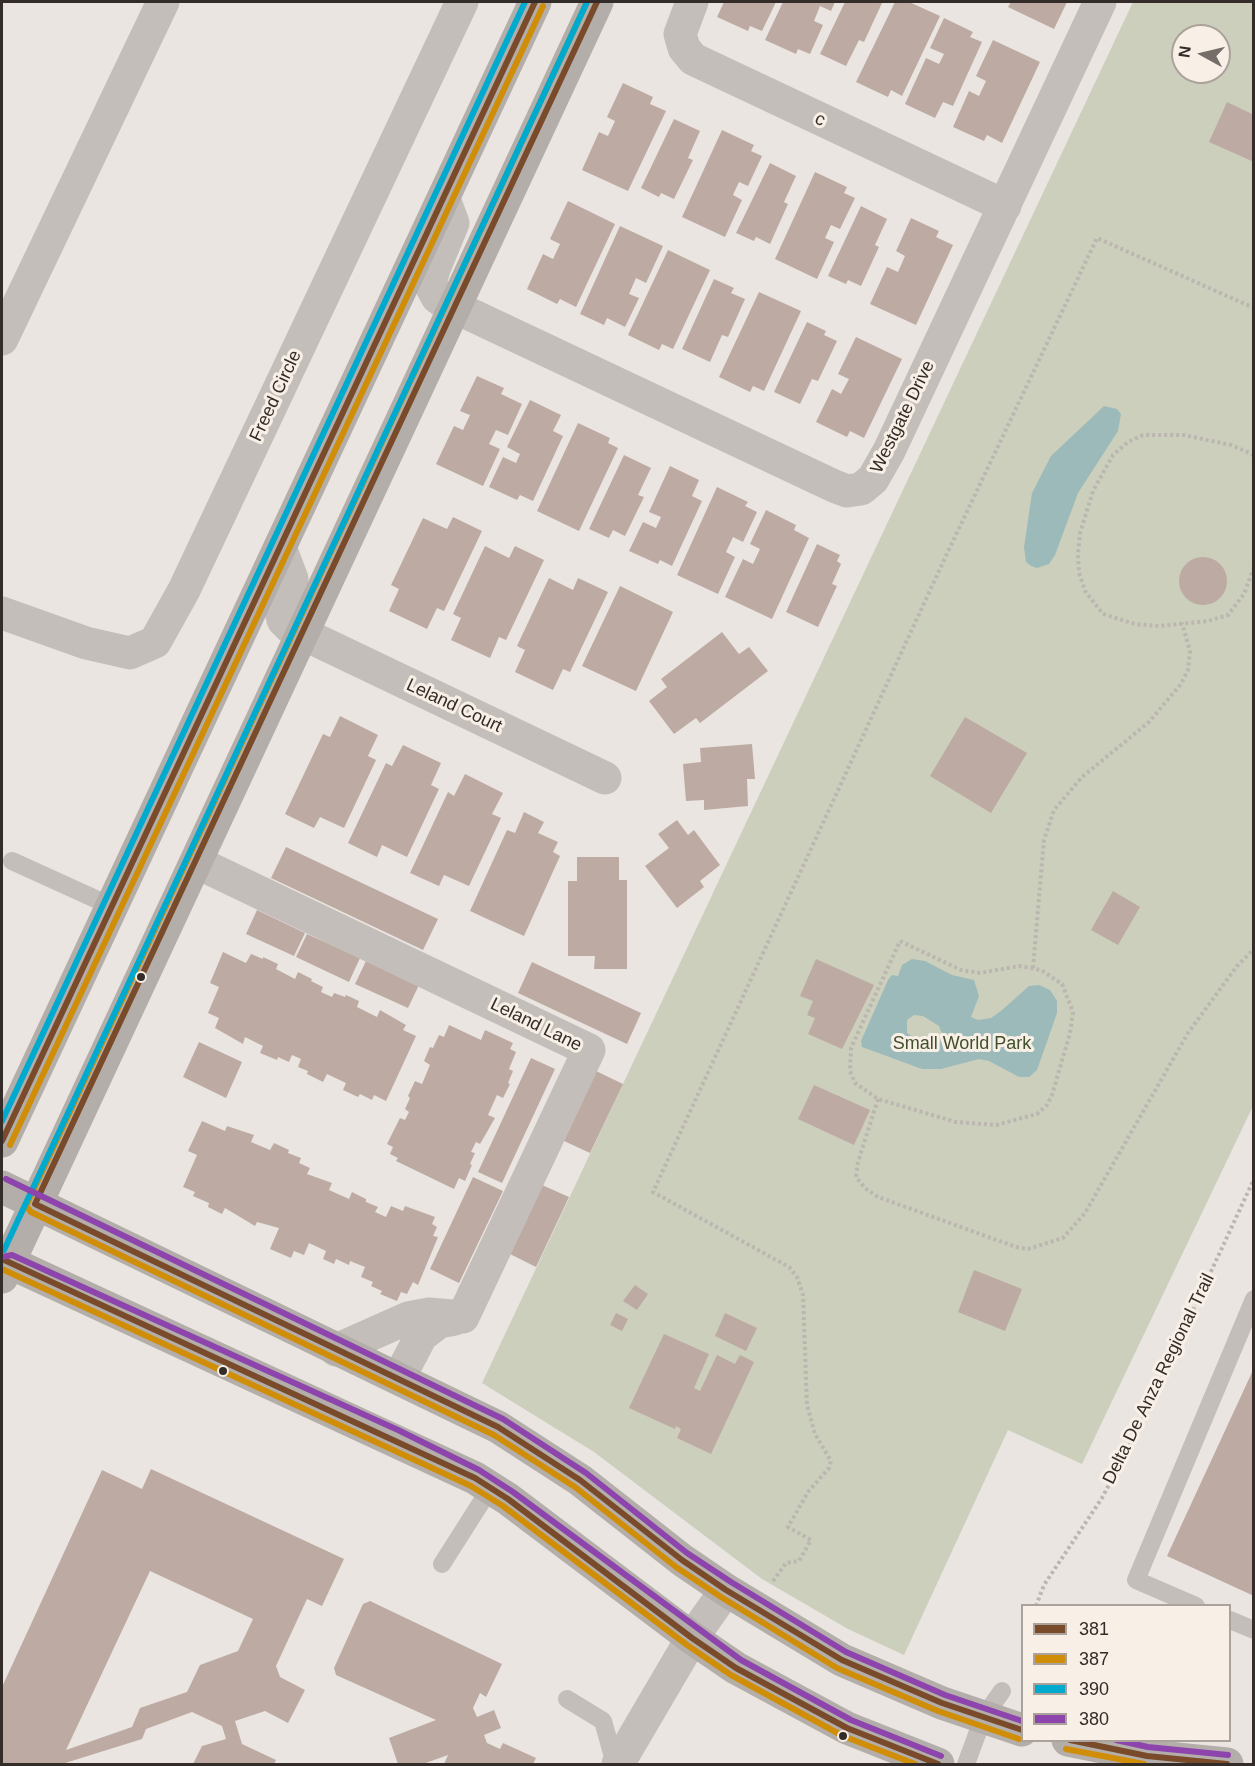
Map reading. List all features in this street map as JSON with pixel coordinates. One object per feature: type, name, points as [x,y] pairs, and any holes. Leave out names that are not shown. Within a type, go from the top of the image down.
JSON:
[{"type":"main road","points":[[2,1141],[535,2]]},
{"type":"main road","points":[[597,2],[196,862],[4,1266],[421,1451],[491,1487],[692,1638],[736,1668],[810,1709],[873,1739],[938,1764]]},
{"type":"main road","points":[[2,1187],[481,1418],[544,1454],[726,1590],[842,1660],[891,1683],[983,1718],[1021,1729]]},
{"type":"main road","points":[[1078,1742],[1147,1756],[1227,1764]]},
{"type":"street","points":[[2,339],[163,2]]},
{"type":"street","name":"Freed Circle","points":[[2,613],[86,643],[130,652],[155,642],[184,590],[462,2]]},
{"type":"street","name":"c","points":[[692,2],[680,34],[684,48],[693,59],[1005,206]]},
{"type":"street","name":"Westgate Drive","points":[[455,307],[834,486],[847,491],[861,489],[873,479],[889,451],[1100,2]]},
{"type":"street","points":[[444,199],[453,223],[434,268],[430,284],[437,297],[455,307]]},
{"type":"street","name":"Leland Court","points":[[280,546],[292,584],[282,616],[286,624],[605,778]]},
{"type":"street","name":"Leland Lane","points":[[196,862],[589,1050],[463,1317]]},
{"type":"street","points":[[336,1350],[408,1318],[429,1314],[463,1317]]},
{"type":"street","points":[[399,1378],[421,1336],[440,1322],[463,1317]]},
{"type":"street","points":[[617,1764],[692,1638],[726,1590]]},
{"type":"lane","points":[[12,861],[111,906]]},
{"type":"lane","points":[[1194,1604],[1136,1580],[1254,1299]]},
{"type":"lane","points":[[442,1564],[491,1487]]},
{"type":"lane","points":[[1231,1620],[1254,1630]]},
{"type":"lane","points":[[966,1764],[983,1718],[1002,1691]]},
{"type":"lane","points":[[567,1699],[603,1721],[617,1764]]},
{"type":"path","points":[[771,1584],[786,1563],[799,1561],[811,1540],[788,1527],[807,1492],[830,1468],[831,1461],[815,1434],[807,1405],[803,1295],[797,1277],[789,1267],[653,1192],[939,571],[1097,238],[1254,308]]},
{"type":"path","points":[[1254,455],[1231,445],[1184,435],[1143,435],[1128,442],[1113,455],[1093,491],[1080,533],[1078,555],[1084,591],[1093,605],[1103,614],[1126,622],[1160,626],[1228,615],[1244,594],[1254,567]]},
{"type":"path","points":[[1033,968],[1044,840],[1054,810],[1077,782],[1149,722],[1181,684],[1188,670],[1190,651],[1182,623]]},
{"type":"path","points":[[900,941],[951,966],[970,972],[1019,966],[1049,973],[1062,984],[1073,1012],[1067,1045],[1054,1089],[1047,1105],[1037,1114],[1014,1123],[978,1126],[929,1116],[878,1100],[855,1083],[849,1061],[851,1048],[900,941]]},
{"type":"path","points":[[878,1100],[858,1162],[856,1177],[865,1188],[878,1197],[1016,1247],[1028,1249],[1063,1238],[1085,1214],[1188,1033],[1231,973],[1254,949]]},
{"type":"path","name":"Delta De Anza Regional Trail","points":[[1036,1604],[1044,1585],[1102,1498],[1127,1452],[1254,1179]]},
{"type":"green space","name":"Small World Park","points":[[1133,2],[1253,2],[1253,1106],[1082,1464],[1008,1430],[904,1655],[848,1629],[762,1579],[594,1452],[482,1383]]},
{"type":"water","points":[[1104,406],[1117,409],[1121,414],[1118,431],[1078,493],[1055,555],[1049,564],[1037,568],[1031,566],[1026,562],[1024,547],[1032,493],[1051,456]]},
{"type":"water","points":[[912,959],[925,961],[952,975],[974,980],[979,996],[971,1017],[978,1020],[991,1018],[1029,986],[1039,985],[1050,990],[1057,1001],[1057,1013],[1037,1070],[1029,1077],[1019,1077],[989,1061],[979,1059],[941,1069],[922,1069],[862,1047],[861,1041],[888,980],[892,975],[898,976],[902,965]],"holes":[[[914,1015],[923,1016],[939,1026],[943,1036],[939,1044],[926,1045],[907,1033],[907,1020]]]},
{"type":"building","points":[[724,2],[776,2],[762,31],[750,26],[748,31],[717,17]]},
{"type":"building","points":[[783,2],[835,2],[831,11],[820,6],[814,21],[823,25],[810,54],[798,49],[796,54],[765,40]]},
{"type":"building","points":[[845,2],[882,3],[864,42],[859,40],[846,66],[820,54]]},
{"type":"building","points":[[895,2],[909,2],[940,16],[902,96],[891,90],[888,97],[856,82]]},
{"type":"building","points":[[1011,2],[1067,2],[1054,29],[1008,7]]},
{"type":"building","points":[[944,18],[973,32],[970,37],[982,42],[953,106],[943,102],[935,118],[905,104],[926,58],[939,64],[944,54],[930,48]]},
{"type":"building","points":[[993,40],[1040,62],[1002,143],[987,135],[984,141],[953,127],[969,91],[979,96],[986,81],[976,76]]},
{"type":"building","points":[[623,83],[653,97],[650,104],[666,111],[628,191],[582,170],[599,132],[608,136],[615,121],[607,117]]},
{"type":"building","points":[[1227,102],[1254,115],[1254,162],[1209,142]]},
{"type":"building","points":[[674,119],[700,131],[688,158],[693,160],[674,199],[661,193],[659,197],[641,188]]},
{"type":"building","points":[[722,130],[754,145],[751,151],[762,156],[748,186],[739,182],[733,195],[742,200],[725,237],[682,217]]},
{"type":"building","points":[[770,163],[796,176],[784,202],[788,204],[770,244],[756,237],[754,241],[736,233]]},
{"type":"building","points":[[815,172],[847,187],[844,193],[855,198],[840,229],[831,225],[825,238],[834,242],[817,279],[775,259]]},
{"type":"building","points":[[568,201],[615,224],[576,307],[560,299],[557,304],[527,289],[543,254],[553,259],[560,244],[550,239]]},
{"type":"building","points":[[861,206],[887,219],[875,245],[879,247],[861,286],[848,280],[846,284],[828,276]]},
{"type":"building","points":[[911,218],[939,231],[936,237],[953,245],[916,325],[870,304],[887,267],[898,272],[905,256],[896,251]]},
{"type":"building","points":[[620,226],[663,246],[646,283],[636,278],[629,294],[639,298],[625,327],[607,318],[604,325],[580,314]]},
{"type":"building","points":[[668,250],[710,270],[673,349],[662,344],[659,350],[628,335]]},
{"type":"building","points":[[714,279],[734,288],[731,293],[745,299],[728,337],[722,335],[710,362],[682,349]]},
{"type":"building","points":[[759,292],[801,311],[764,391],[753,386],[750,392],[719,377]]},
{"type":"building","points":[[807,322],[826,331],[824,335],[837,341],[818,381],[812,379],[800,404],[774,392]]},
{"type":"building","points":[[856,337],[902,359],[864,438],[850,431],[847,437],[816,422],[832,389],[841,394],[849,379],[838,374]]},
{"type":"building","points":[[477,376],[504,388],[501,394],[522,404],[508,435],[496,430],[489,444],[500,449],[483,486],[436,464],[454,426],[463,430],[470,415],[460,411]]},
{"type":"building","points":[[530,400],[561,415],[553,431],[563,436],[533,501],[520,495],[517,500],[489,487],[503,457],[516,463],[520,454],[507,447]]},
{"type":"building","points":[[578,423],[610,438],[608,443],[618,448],[579,531],[537,511]]},
{"type":"building","points":[[624,455],[651,468],[638,495],[644,497],[625,536],[613,530],[609,538],[589,529]]},
{"type":"building","points":[[670,466],[699,480],[692,496],[702,501],[672,566],[660,560],[658,564],[629,551],[643,522],[656,528],[661,517],[649,512]]},
{"type":"building","points":[[717,487],[748,502],[745,506],[757,512],[743,542],[733,537],[726,552],[735,557],[718,594],[677,575]]},
{"type":"building","points":[[766,510],[796,525],[794,530],[809,538],[772,619],[725,597],[743,559],[753,564],[760,549],[750,544]]},
{"type":"building","points":[[453,517],[482,531],[444,611],[437,608],[427,629],[389,611],[399,589],[391,585],[423,518],[447,529]]},
{"type":"building","points":[[817,544],[840,555],[837,561],[841,564],[832,584],[837,586],[818,627],[786,612]]},
{"type":"building","points":[[485,546],[509,558],[515,546],[544,560],[506,640],[499,637],[490,658],[451,640],[461,618],[453,614]]},
{"type":"building","points":[[1198,557],[1208,557],[1220,564],[1227,576],[1227,586],[1220,598],[1208,605],[1198,605],[1183,594],[1179,586],[1179,576],[1190,561]]},
{"type":"building","points":[[549,578],[573,590],[578,578],[608,592],[570,672],[563,669],[553,690],[515,672],[525,650],[517,646]]},
{"type":"building","points":[[620,586],[673,612],[636,691],[582,666]]},
{"type":"building","points":[[722,632],[739,654],[749,647],[768,671],[700,723],[696,718],[674,734],[649,701],[667,687],[661,679]]},
{"type":"building","points":[[340,716],[378,735],[368,756],[376,760],[344,828],[320,817],[314,828],[285,814],[323,734],[330,737]]},
{"type":"building","points":[[965,717],[1027,753],[991,813],[930,776]]},
{"type":"building","points":[[752,744],[755,779],[747,779],[748,806],[704,810],[704,800],[686,801],[683,764],[701,762],[700,748]]},
{"type":"building","points":[[403,745],[441,763],[431,785],[439,789],[407,857],[382,845],[377,857],[348,843],[386,763],[392,766]]},
{"type":"building","points":[[465,774],[503,793],[492,814],[501,818],[469,886],[444,875],[439,886],[410,873],[448,792],[454,796]]},
{"type":"building","points":[[524,812],[544,822],[538,833],[558,842],[553,852],[560,856],[524,936],[470,911],[507,830],[515,833]]},
{"type":"building","points":[[677,820],[688,835],[694,830],[720,865],[700,881],[704,887],[677,908],[645,866],[669,848],[658,834]]},
{"type":"building","points":[[286,847],[438,919],[423,950],[271,878]]},
{"type":"building","points":[[577,857],[619,857],[619,880],[627,880],[627,969],[594,969],[595,956],[568,956],[568,881],[577,881]]},
{"type":"building","points":[[1113,891],[1140,907],[1118,945],[1091,930]]},
{"type":"building","points":[[257,910],[305,933],[294,956],[246,934]]},
{"type":"building","points":[[307,934],[360,958],[349,982],[296,957]]},
{"type":"building","points":[[223,952],[246,963],[251,954],[263,959],[263,957],[278,964],[276,969],[295,979],[298,972],[312,979],[311,981],[323,987],[321,992],[332,997],[334,993],[345,997],[346,995],[359,1001],[357,1007],[377,1017],[380,1010],[406,1025],[403,1030],[416,1036],[386,1101],[374,1095],[372,1100],[360,1094],[358,1097],[343,1090],[346,1083],[327,1074],[323,1082],[307,1074],[308,1071],[298,1067],[301,1059],[292,1055],[289,1062],[278,1057],[277,1060],[260,1053],[263,1046],[245,1037],[243,1044],[215,1028],[219,1018],[208,1013],[219,987],[210,983]]},
{"type":"building","points":[[816,959],[874,985],[842,1049],[808,1034],[815,1018],[807,1015],[813,1001],[800,996]]},
{"type":"building","points":[[366,961],[419,985],[408,1008],[355,984]]},
{"type":"building","points":[[532,962],[641,1013],[627,1044],[518,993]]},
{"type":"building","points":[[449,1025],[481,1040],[485,1030],[513,1043],[510,1049],[516,1052],[509,1069],[513,1071],[508,1083],[510,1084],[503,1098],[497,1095],[488,1115],[495,1118],[480,1144],[476,1142],[471,1152],[475,1153],[465,1181],[459,1178],[454,1189],[396,1161],[398,1158],[390,1154],[393,1147],[387,1144],[400,1118],[405,1120],[409,1112],[405,1109],[415,1081],[422,1084],[430,1065],[424,1061],[430,1047],[433,1048],[439,1035],[444,1037]]},
{"type":"building","points":[[199,1042],[242,1062],[226,1098],[183,1077]]},
{"type":"building","points":[[531,1058],[555,1069],[502,1183],[478,1172]]},
{"type":"building","points":[[596,1071],[623,1084],[590,1153],[564,1141]]},
{"type":"building","points":[[814,1085],[870,1110],[854,1145],[798,1119]]},
{"type":"building","points":[[202,1121],[225,1131],[227,1126],[254,1135],[251,1142],[270,1150],[274,1143],[289,1150],[288,1153],[301,1158],[299,1163],[310,1168],[307,1174],[332,1183],[329,1190],[349,1199],[352,1192],[378,1207],[375,1212],[386,1217],[391,1206],[403,1211],[405,1206],[435,1217],[432,1224],[437,1227],[433,1236],[438,1237],[418,1285],[413,1282],[407,1294],[401,1292],[397,1301],[380,1294],[382,1291],[371,1286],[373,1282],[361,1277],[365,1267],[350,1261],[349,1265],[336,1259],[334,1264],[323,1259],[326,1251],[309,1243],[304,1255],[294,1251],[291,1258],[270,1249],[279,1228],[257,1222],[255,1226],[225,1208],[222,1214],[208,1207],[209,1203],[193,1196],[195,1192],[183,1187],[197,1155],[188,1151]]},
{"type":"building","points":[[473,1177],[503,1191],[459,1283],[430,1269]]},
{"type":"building","points":[[542,1185],[569,1197],[536,1267],[510,1254]]},
{"type":"building","points":[[974,1270],[1022,1289],[1005,1331],[958,1312]]},
{"type":"building","points":[[635,1285],[648,1294],[637,1310],[623,1301]]},
{"type":"building","points":[[616,1313],[628,1319],[622,1331],[610,1325]]},
{"type":"building","points":[[725,1313],[757,1328],[746,1351],[715,1336]]},
{"type":"building","points":[[664,1334],[709,1354],[694,1388],[700,1391],[717,1355],[735,1364],[740,1355],[754,1362],[711,1454],[677,1438],[681,1429],[676,1426],[675,1429],[629,1408]]},
{"type":"building","points":[[1254,1368],[1254,1596],[1167,1556]]},
{"type":"building","points":[[151,1469],[344,1559],[322,1606],[307,1599],[276,1666],[280,1677],[305,1690],[288,1723],[265,1711],[235,1721],[242,1744],[276,1760],[274,1764],[193,1764],[202,1746],[226,1739],[222,1726],[192,1712],[146,1729],[142,1739],[62,1764],[2,1764],[2,1687],[102,1470],[142,1489]],"holes":[[[150,1571],[253,1619],[238,1651],[200,1665],[187,1692],[140,1708],[132,1727],[66,1750]]]},
{"type":"building","points":[[370,1601],[502,1664],[486,1697],[480,1693],[473,1708],[477,1717],[494,1710],[501,1728],[484,1735],[487,1743],[500,1749],[503,1743],[536,1758],[533,1764],[444,1764],[448,1755],[423,1764],[398,1764],[389,1738],[436,1720],[336,1675],[334,1668],[363,1604]]},
{"type":"transit line","name":"390","points":[[2,1121],[525,2]]},
{"type":"transit line","name":"381","points":[[2,1141],[535,2]]},
{"type":"transit line","name":"387","points":[[587,2],[26,1206],[31,1212],[494,1435],[575,1487],[676,1567],[837,1668],[938,1711],[1019,1739]]},
{"type":"transit line","name":"390","points":[[4,1250],[587,2]]},
{"type":"transit line","name":"381","points":[[597,2],[35,1204],[498,1427],[580,1480],[682,1560],[726,1590],[842,1660],[942,1703],[1021,1730]]},
{"type":"transit line","name":"387","points":[[10,1145],[543,6]]},
{"type":"transit line","name":"380","points":[[6,1179],[503,1419],[586,1473],[687,1553],[846,1652],[945,1695],[1021,1721]]},
{"type":"transit line","name":"380","points":[[2,1257],[12,1255],[398,1430],[479,1470],[513,1492],[741,1660],[851,1720],[941,1756]]},
{"type":"transit line","name":"381","points":[[2,1259],[475,1478],[508,1499],[692,1638],[736,1668],[847,1728],[938,1764]]},
{"type":"transit line","name":"387","points":[[2,1269],[471,1486],[503,1506],[687,1645],[731,1675],[843,1736],[915,1764]]},
{"type":"transit line","name":"381","points":[[1080,1742],[1147,1756],[1227,1764]]},
{"type":"transit line","name":"380","points":[[1125,1742],[1148,1747],[1228,1755]]},
{"type":"transit line","name":"387","points":[[1066,1749],[1144,1764]]}]
